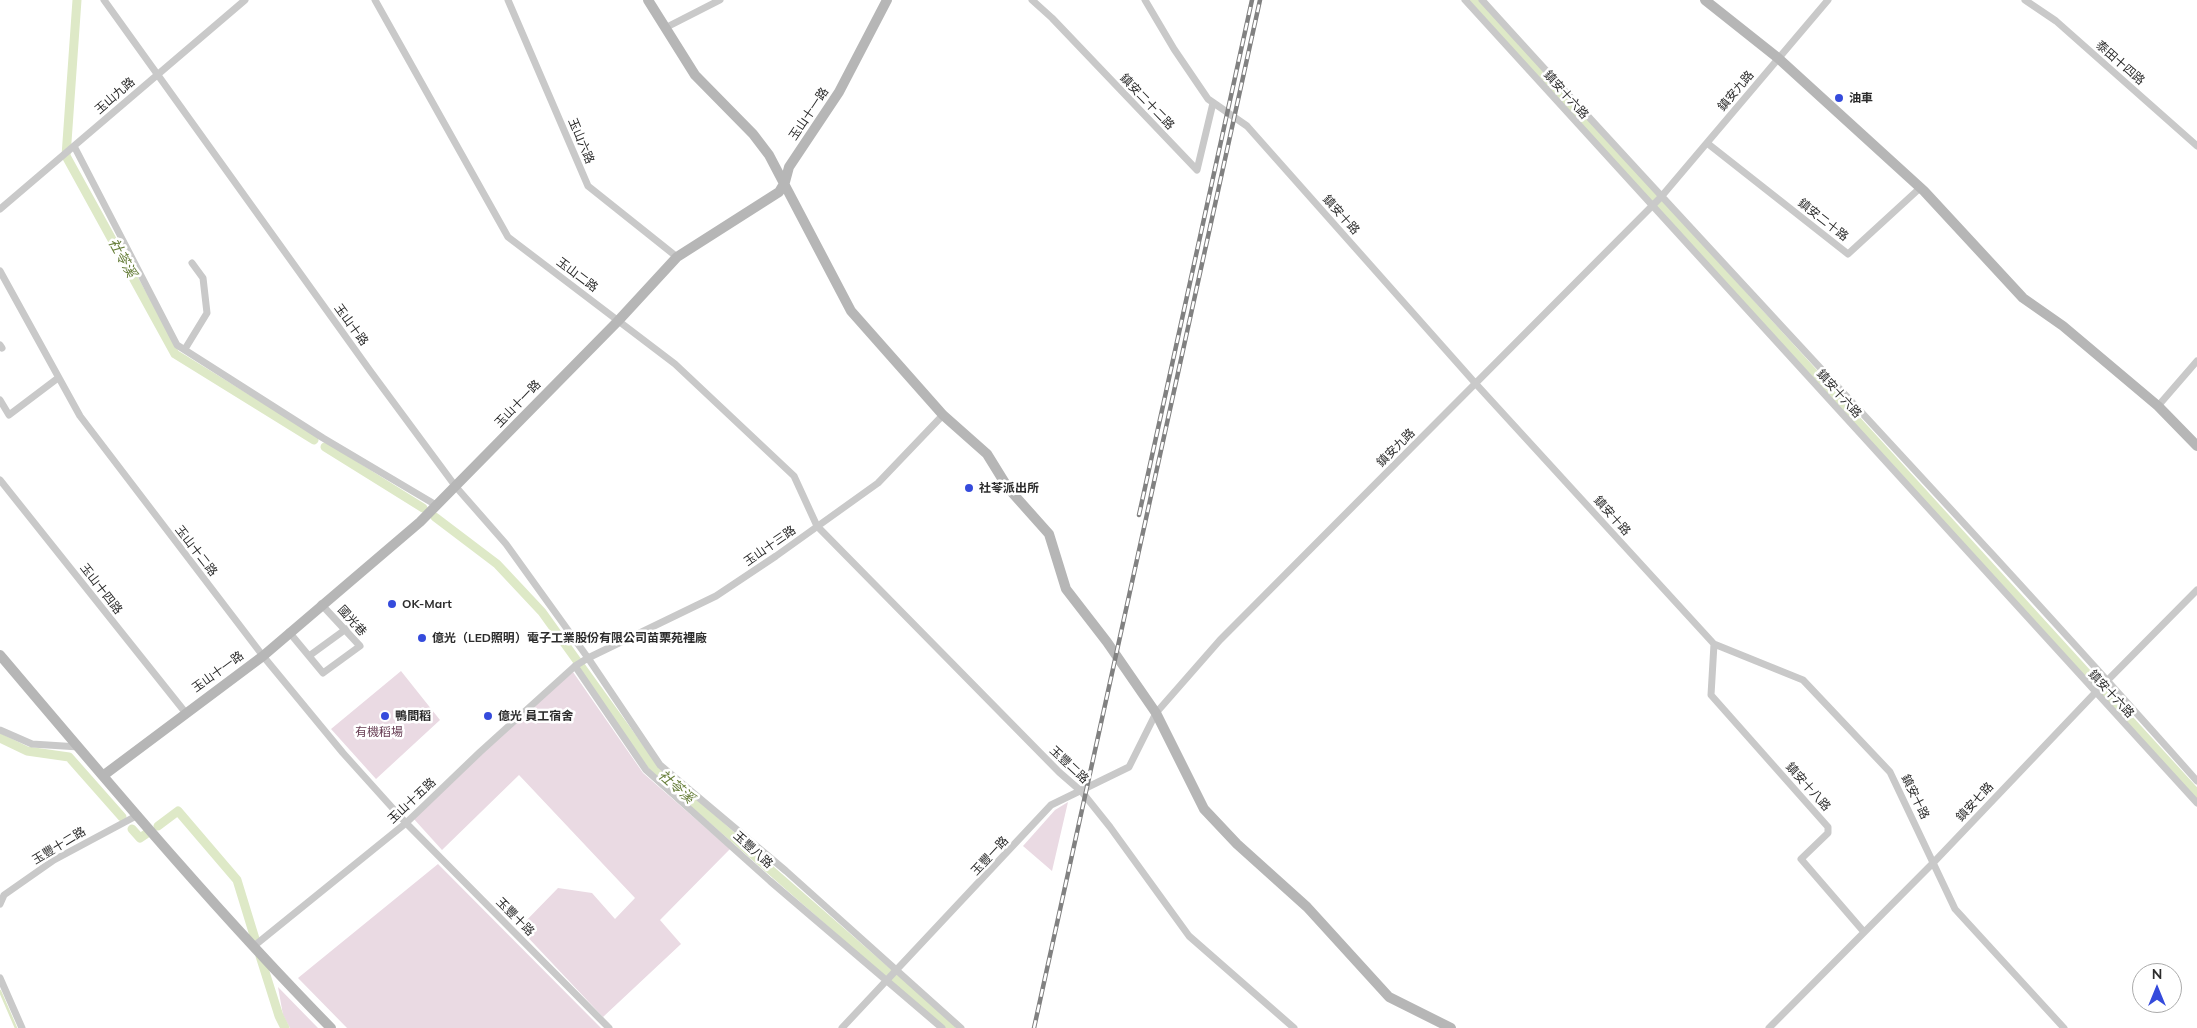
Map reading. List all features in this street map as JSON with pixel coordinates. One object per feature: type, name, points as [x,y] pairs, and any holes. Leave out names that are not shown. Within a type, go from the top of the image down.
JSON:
[{"type":"street","name":"玉山十路","points":[[104,0],[371,372],[456,487],[506,544],[660,765],[786,871],[892,975]]},
{"type":"street","name":"玉山九路","points":[[0,209],[245,0]]},
{"type":"street","name":"玉山二路","points":[[375,0],[508,237],[675,364],[794,476],[817,526]]},
{"type":"street","name":"玉山六路","points":[[508,0],[588,186],[677,257]]},
{"type":"street","points":[[648,0],[695,75],[754,134],[769,155],[785,182],[851,311],[943,415],[987,454],[1008,488],[1049,534],[1066,589],[1156,713],[1204,809],[1237,844],[1307,907],[1389,997],[1451,1028]]},
{"type":"street","points":[[665,28],[720,0]]},
{"type":"street","name":"玉山十一路","points":[[104,775],[185,712],[263,656],[321,604],[420,522],[618,320],[677,257],[779,192],[785,182],[789,167],[839,92],[887,0]]},
{"type":"street","name":"鎮安二十二路","points":[[1032,0],[1052,18],[1197,170],[1214,103]]},
{"type":"street","name":"鎮安十路","points":[[1145,0],[1208,99],[1247,126],[1476,384],[1714,644],[1803,680],[1890,772],[1955,909],[2064,1028]]},
{"type":"street","name":"鎮安十六路","points":[[1465,0],[1654,204],[2095,693],[2197,803]]},
{"type":"street","points":[[1482,0],[1661,197],[2107,680],[2197,781]]},
{"type":"street","points":[[1705,0],[1778,58],[1920,188],[2023,298],[2064,326],[2158,406],[2197,446]]},
{"type":"street","name":"鎮安九路","points":[[1156,713],[1220,640],[1661,197],[1828,0]]},
{"type":"street","name":"泰田十四路","points":[[2025,0],[2056,22],[2197,146]]},
{"type":"street","name":"鎮安二十路","points":[[1707,142],[1848,254],[1920,188]]},
{"type":"street","points":[[74,146],[177,345],[323,438],[436,505]]},
{"type":"street","points":[[185,350],[207,313],[203,278],[192,263]]},
{"type":"street","name":"玉山十二路","points":[[0,271],[80,416],[263,656],[343,753],[406,823]]},
{"type":"street","points":[[2158,406],[2196,364]]},
{"type":"street","points":[[0,400],[9,416],[58,378]]},
{"type":"street","name":"玉山十三路","points":[[577,666],[587,659],[716,596],[776,556],[878,483],[943,415]]},
{"type":"street","name":"玉山十四路","points":[[0,480],[185,712]]},
{"type":"street","name":"玉豐二路","points":[[817,526],[1058,772],[1082,792],[1110,827],[1189,936],[1294,1028]]},
{"type":"street","name":"鎮安七路","points":[[1769,1028],[1934,862],[2107,680],[2197,590]]},
{"type":"street","name":"國光巷","points":[[289,632],[323,673],[360,646],[321,604]]},
{"type":"street","points":[[309,656],[346,629]]},
{"type":"street","name":"鎮安十八路","points":[[1714,644],[1711,695],[1828,827],[1828,833],[1801,859],[1864,932]]},
{"type":"street","points":[[0,655],[79,748],[254,946],[331,1028]]},
{"type":"street","name":"玉山十五路","points":[[254,946],[406,823],[480,752],[577,666]]},
{"type":"street","name":"玉豐八路","points":[[577,666],[646,770],[770,881],[892,975],[942,1028]]},
{"type":"street","name":"玉豐一路","points":[[842,1028],[1051,805],[1082,792],[1129,768],[1156,713]]},
{"type":"street","points":[[0,730],[32,744],[79,748]]},
{"type":"street","name":"玉豐十二路","points":[[0,904],[4,895],[54,860],[138,815]]},
{"type":"street","name":"玉豐十路","points":[[406,823],[608,1028]]},
{"type":"street","points":[[892,975],[962,1028]]},
{"type":"street","points":[[0,978],[22,1028]]},
{"type":"green space","name":"有機稻場","points":[[401,671],[440,720],[376,779],[331,729]]},
{"type":"green space","points":[[573,672],[643,773],[730,849],[660,920],[681,944],[603,1017],[519,928],[558,888],[592,893],[615,919],[635,898],[519,775],[442,850],[413,818],[482,752]]},
{"type":"green space","points":[[1068,802],[1052,871],[1023,846],[1055,810]]},
{"type":"green space","points":[[438,864],[601,1028],[347,1028],[298,978]]},
{"type":"green space","points":[[278,987],[318,1028],[290,1028],[283,1015]]},
{"type":"waterway","name":"社苓溪","points":[[77,0],[66,156],[175,354],[314,440]]},
{"type":"waterway","points":[[1474,0],[1576,112]]},
{"type":"waterway","points":[[1585,122],[2095,682]]},
{"type":"waterway","name":"社苓溪","points":[[325,447],[423,508]]},
{"type":"waterway","name":"社苓溪","points":[[435,517],[497,564],[542,612],[654,768],[951,1028]]},
{"type":"waterway","points":[[2105,693],[2197,794]]},
{"type":"waterway","points":[[0,738],[27,751],[69,757],[122,817]]},
{"type":"waterway","points":[[158,826],[178,811],[237,880],[256,942]]},
{"type":"waterway","points":[[132,829],[140,838],[146,834]]},
{"type":"waterway","points":[[260,956],[279,1016],[285,1028]]},
{"type":"waterway","points":[[0,991],[16,1028]]},
{"type":"railway","points":[[1139,515],[1252,0]]},
{"type":"railway","points":[[1034,1028],[1260,0]]},
{"type":"place","name":"油車","points":[[1839,98]]},
{"type":"place","name":"社苓派出所","points":[[969,488]]},
{"type":"place","name":"OK-Mart","points":[[392,604]]},
{"type":"place","name":"億光（LED照明）電子工業股份有限公司苗栗苑裡廠","points":[[422,638]]},
{"type":"place","name":"鴨間稻","points":[[385,716]]},
{"type":"place","name":"億光 員工宿舍","points":[[488,716]]}]
